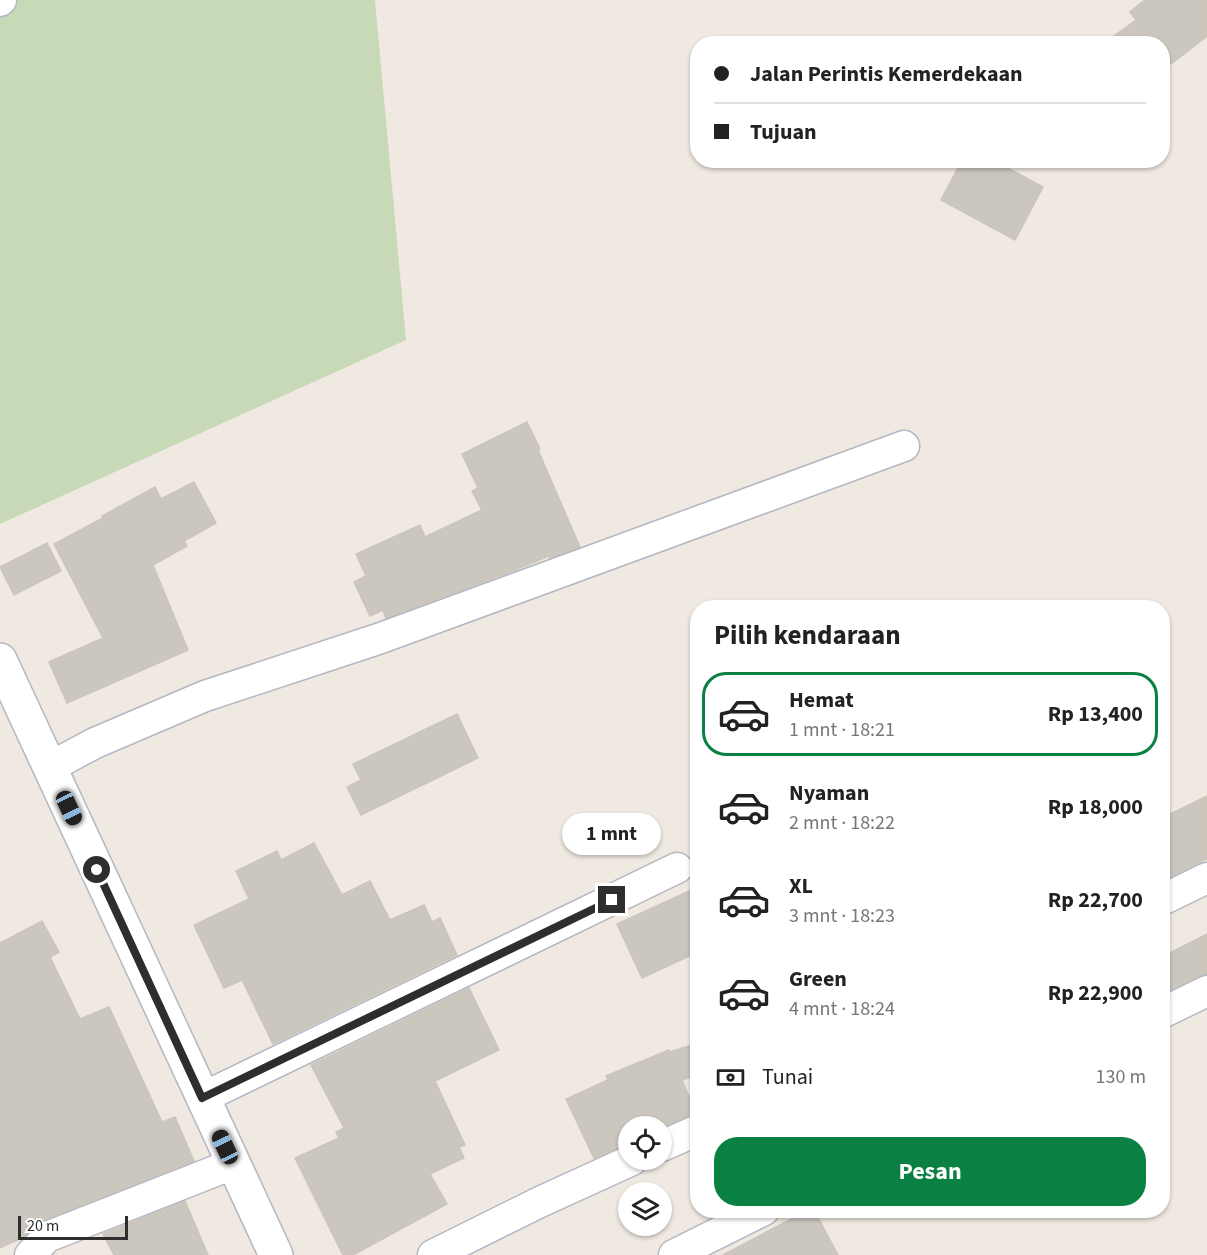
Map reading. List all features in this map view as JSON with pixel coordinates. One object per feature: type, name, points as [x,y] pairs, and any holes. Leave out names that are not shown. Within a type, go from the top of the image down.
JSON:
[{"type":"street","points":[[50,766],[95,743],[204,696],[381,638],[904,446]]},
{"type":"street","points":[[0,660],[276,1255]]},
{"type":"street","points":[[202,1098],[677,868]]},
{"type":"street","points":[[1170,896],[1207,878]]},
{"type":"street","points":[[1170,1009],[1207,991]]},
{"type":"street","points":[[672,1142],[690,1134]]},
{"type":"street","points":[[30,1255],[47,1237],[233,1164]]},
{"type":"street","points":[[433,1255],[618,1166]]},
{"type":"street","points":[[674,1255],[748,1218]]},
{"type":"green space","points":[[0,0],[375,0],[406,340],[0,524]]},
{"type":"building","points":[[1145,0],[1207,0],[1207,36],[1171,64],[1170,36],[1114,36],[1136,20],[1130,12]]},
{"type":"building","points":[[958,168],[1008,168],[1043,187],[1015,240],[941,200]]},
{"type":"building","points":[[527,422],[580,547],[550,558],[549,556],[386,618],[383,610],[370,616],[354,582],[366,576],[356,554],[420,525],[425,537],[482,510],[472,491],[478,488],[462,454]]},
{"type":"building","points":[[194,482],[216,523],[184,541],[187,546],[153,565],[188,650],[67,703],[49,662],[103,638],[54,544],[155,487],[161,499]]},
{"type":"building","points":[[47,543],[61,571],[14,595],[0,567]]},
{"type":"building","points":[[457,714],[478,758],[361,815],[347,787],[361,780],[353,764]]},
{"type":"building","points":[[1207,796],[1207,859],[1170,877],[1170,814]]},
{"type":"building","points":[[314,843],[342,895],[370,881],[390,920],[424,905],[432,922],[440,918],[457,955],[273,1044],[242,980],[224,988],[194,925],[249,899],[236,871],[277,851],[281,860]]},
{"type":"building","points":[[690,891],[690,956],[642,978],[617,924]]},
{"type":"building","points":[[42,921],[59,952],[50,957],[80,1019],[109,1007],[162,1122],[175,1117],[194,1161],[41,1221],[22,1238],[0,1248],[0,943]]},
{"type":"building","points":[[1207,934],[1207,974],[1170,990],[1170,953]]},
{"type":"building","points":[[469,988],[499,1050],[435,1081],[465,1145],[459,1147],[464,1158],[430,1174],[447,1204],[353,1255],[343,1255],[295,1158],[339,1138],[336,1132],[344,1128],[311,1065]]},
{"type":"building","points":[[690,1046],[690,1078],[682,1080],[690,1099],[690,1115],[672,1123],[672,1116],[618,1116],[618,1148],[594,1158],[566,1099],[608,1080],[606,1076],[669,1050],[670,1052]]},
{"type":"building","points":[[185,1201],[208,1255],[114,1255],[103,1234]]},
{"type":"building","points":[[793,1218],[818,1218],[838,1255],[723,1255]]},
{"type":"route","points":[[97,870],[202,1098],[612,900]]}]
